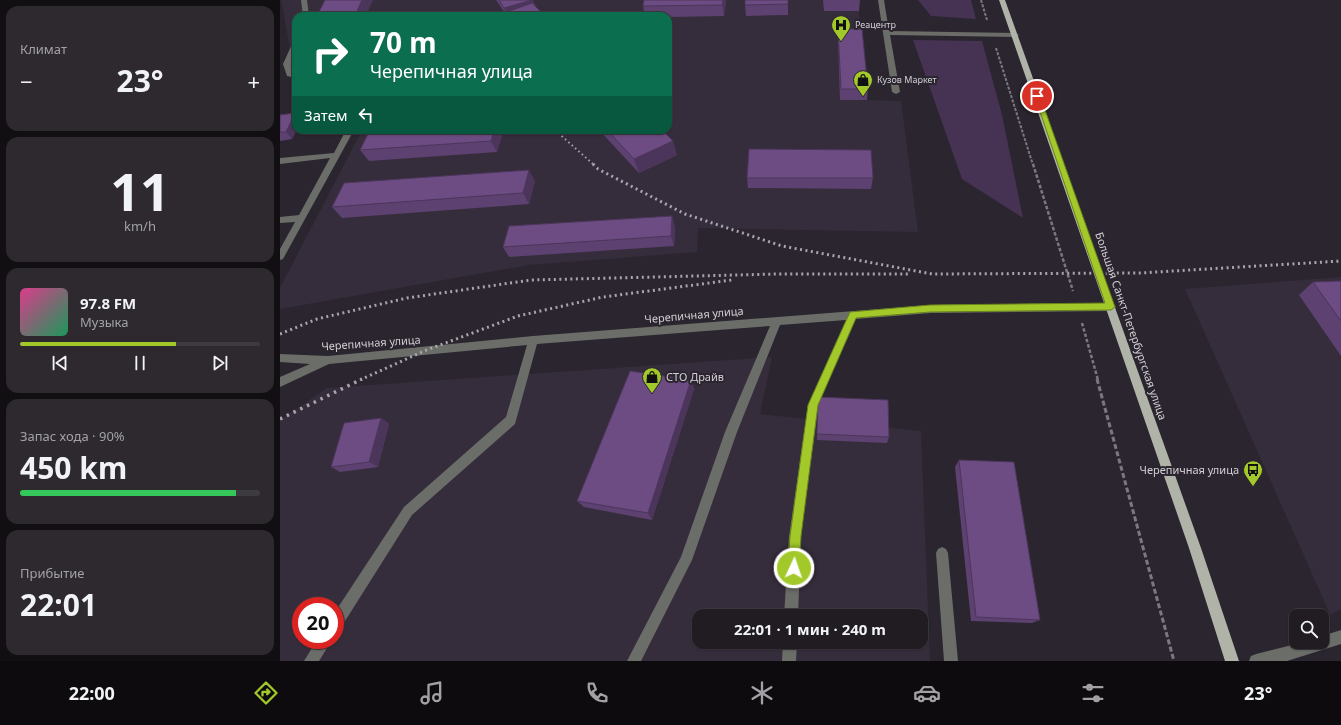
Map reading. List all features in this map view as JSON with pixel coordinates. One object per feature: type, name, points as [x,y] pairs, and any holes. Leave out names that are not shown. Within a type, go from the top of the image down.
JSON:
[{"type":"main road","name":"Большая Санкт-Петербургская улица","points":[[1002,0],[1016,35],[1111,307],[1192,540],[1232,661]]},
{"type":"street","points":[[304,0],[306,12]]},
{"type":"street","points":[[882,0],[896,92]]},
{"type":"street","points":[[886,34],[1016,35]]},
{"type":"street","points":[[292,51],[286,64],[289,75],[292,75]]},
{"type":"street","points":[[280,257],[348,134]]},
{"type":"street","points":[[280,161],[336,155]]},
{"type":"street","points":[[280,220],[302,218]]},
{"type":"street","name":"Черепичная улица","points":[[280,358],[328,360],[533,340],[930,309],[1111,307]]},
{"type":"street","points":[[791,609],[795,536],[813,405],[853,315]]},
{"type":"street","points":[[634,661],[686,560],[731,432],[777,320]]},
{"type":"street","points":[[344,610],[408,511],[511,420],[533,340]]},
{"type":"street","points":[[280,382],[328,360]]},
{"type":"street","points":[[942,553],[952,661]]},
{"type":"street","points":[[1256,661],[1288,654],[1341,637]]},
{"type":"street","points":[[311,661],[318,649]]},
{"type":"street","points":[[789,661],[790,649]]},
{"type":"path","points":[[981,0],[1078,307],[1174,661]]},
{"type":"shaded area","points":[[281,0],[858,0],[867,100],[901,101],[918,232],[698,228],[697,252],[529,265],[280,309],[280,288],[360,134],[672,134],[672,12],[292,12],[292,58]]},
{"type":"shaded area","points":[[918,0],[971,0],[976,19],[931,16]]},
{"type":"shaded area","points":[[913,40],[982,41],[1002,115],[1023,218],[962,179]]},
{"type":"shaded area","points":[[1341,277],[1341,610],[1330,614],[1185,289]]},
{"type":"shaded area","points":[[772,357],[760,414],[921,431],[928,609],[692,609],[692,649],[928,649],[928,610],[930,661],[280,661],[280,420],[327,388]]},
{"type":"building","points":[[325,0],[362,0],[357,12],[319,12]]},
{"type":"building","points":[[499,0],[532,0],[504,8]]},
{"type":"building","points":[[644,0],[723,0],[722,5],[643,6]]},
{"type":"building","points":[[745,0],[788,0],[788,4],[745,5]]},
{"type":"building","points":[[532,3],[541,12],[506,12]]},
{"type":"building","points":[[838,29],[862,29],[868,89],[841,89]]},
{"type":"building","points":[[292,113],[292,119],[286,132],[280,132],[280,115]]},
{"type":"building","points":[[368,134],[493,134],[491,141],[360,150]]},
{"type":"building","points":[[611,134],[666,134],[673,141],[634,159]]},
{"type":"building","points":[[749,149],[871,150],[873,178],[747,178]]},
{"type":"building","points":[[529,170],[523,193],[332,207],[344,183]]},
{"type":"building","points":[[672,216],[671,236],[503,247],[509,226]]},
{"type":"building","points":[[1341,281],[1341,321],[1313,282]]},
{"type":"building","points":[[630,371],[691,380],[648,513],[577,501]]},
{"type":"building","points":[[818,397],[888,400],[889,437],[817,434]]},
{"type":"building","points":[[381,418],[369,462],[331,467],[344,423]]},
{"type":"building","points":[[959,460],[1014,462],[1040,620],[976,617]]},
{"type":"railway","points":[[559,134],[594,165]]},
{"type":"railway","points":[[594,165],[598,169],[685,214],[782,246],[932,274],[1140,273],[1341,261]]},
{"type":"railway","points":[[280,334],[317,319],[407,298],[531,280],[778,274],[911,274]]},
{"type":"railway","points":[[360,380],[424,351],[518,316],[603,297],[732,280]]},
{"type":"railway","points":[[280,419],[362,379]]},
{"type":"place","name":"Реацентр","points":[[841,42]]},
{"type":"place","name":"Кузов Маркет","points":[[863,97]]},
{"type":"place","name":"СТО Драйв","points":[[652,394]]},
{"type":"place","name":"Черепичная улица","points":[[1253,487]]},
{"type":"route","points":[[794,568],[795,536],[813,405],[853,315],[930,309],[1111,307],[1037,96]]}]
